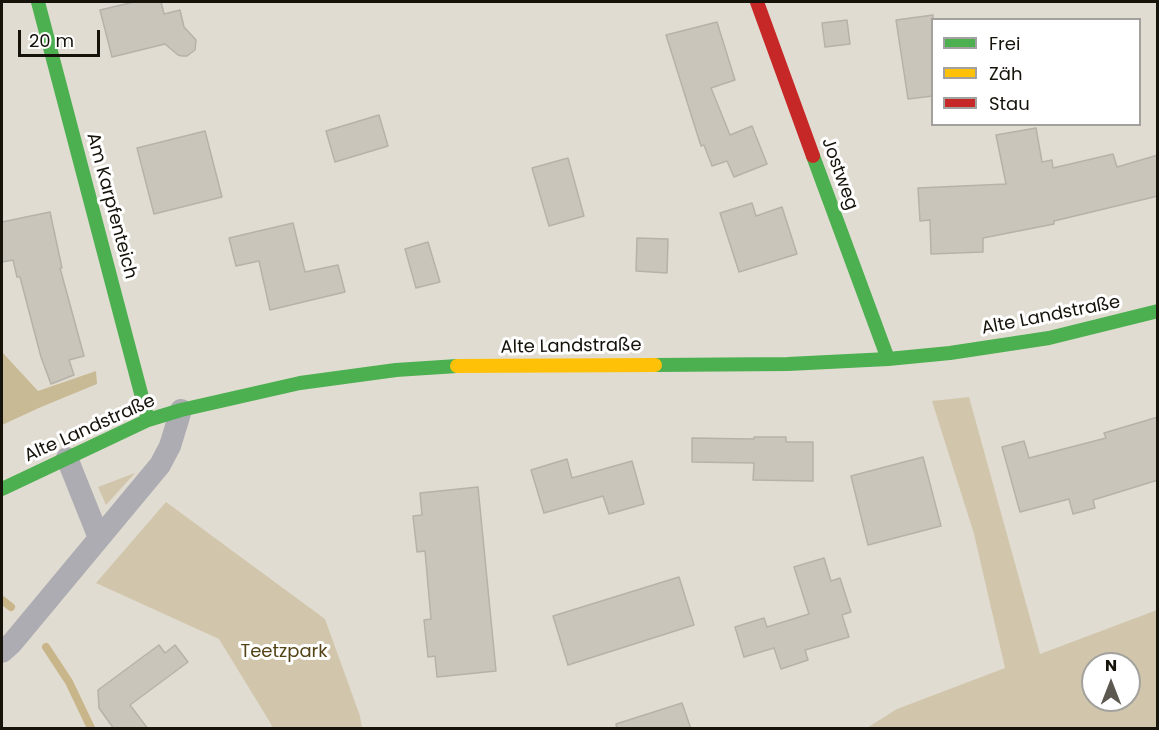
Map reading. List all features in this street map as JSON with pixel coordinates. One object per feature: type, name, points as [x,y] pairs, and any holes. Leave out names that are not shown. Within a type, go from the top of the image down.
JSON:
[{"type":"main road","name":"Am Karpfenteich","points":[[38,2],[148,420]]},
{"type":"main road","name":"Jostweg","points":[[757,2],[888,359]]},
{"type":"main road","name":"Alte Landstraße","points":[[2,489],[148,420],[181,410],[300,383],[445,366],[788,363],[888,359],[950,353],[1049,338],[1158,311]]},
{"type":"street","points":[[2,652],[12,643],[160,465],[170,446],[181,410]]},
{"type":"street","points":[[67,458],[99,538]]},
{"type":"green space","points":[[969,397],[1040,654],[1157,610],[1157,728],[867,728],[897,709],[1005,668],[974,534],[932,401]]},
{"type":"green space","points":[[135,473],[106,505],[98,487]]},
{"type":"green space","name":"Teetzpark","points":[[166,502],[325,619],[360,716],[362,728],[272,728],[219,639],[96,583]]},
{"type":"shaded area","points":[[2,352],[38,391],[96,371],[97,384],[2,425]]},
{"type":"building","points":[[134,2],[161,2],[164,14],[180,10],[184,27],[196,40],[195,50],[187,56],[182,56],[165,44],[112,57],[100,10]]},
{"type":"building","points":[[933,15],[931,18],[931,96],[908,99],[896,20]]},
{"type":"building","points":[[847,20],[850,44],[825,47],[822,23]]},
{"type":"building","points":[[717,22],[735,80],[711,88],[730,135],[752,126],[767,164],[734,177],[727,161],[712,166],[704,145],[701,146],[666,35]]},
{"type":"building","points":[[379,115],[388,146],[335,162],[326,131]]},
{"type":"building","points":[[1036,128],[1042,162],[1052,160],[1053,168],[1113,154],[1117,167],[1158,155],[1158,196],[1054,221],[1054,224],[983,238],[983,252],[931,254],[930,220],[920,221],[918,188],[1006,184],[996,135]]},
{"type":"building","points":[[205,131],[222,197],[154,214],[137,148]]},
{"type":"building","points":[[568,158],[584,216],[549,226],[532,168]]},
{"type":"building","points":[[752,203],[756,216],[782,207],[797,254],[739,272],[720,213]]},
{"type":"building","points":[[50,212],[62,268],[60,268],[84,356],[69,360],[74,375],[51,384],[41,357],[20,277],[17,277],[13,260],[2,262],[2,222]]},
{"type":"building","points":[[293,223],[305,272],[338,265],[345,292],[270,310],[259,261],[236,266],[229,238]]},
{"type":"building","points":[[637,238],[668,239],[667,273],[636,271]]},
{"type":"building","points":[[428,242],[440,282],[416,288],[405,249]]},
{"type":"building","points":[[1158,417],[1158,480],[1093,500],[1095,508],[1073,514],[1069,499],[1020,512],[1002,447],[1024,441],[1029,458],[1106,438],[1104,433]]},
{"type":"building","points":[[754,437],[786,437],[786,442],[813,442],[813,481],[753,480],[754,463],[692,462],[692,438],[754,439]]},
{"type":"building","points":[[923,457],[941,526],[868,545],[851,476]]},
{"type":"building","points":[[567,459],[572,478],[632,461],[644,504],[609,514],[603,496],[544,513],[531,470]]},
{"type":"building","points":[[478,487],[496,671],[437,677],[435,656],[428,657],[424,620],[431,619],[425,551],[417,552],[413,516],[422,515],[420,493]]},
{"type":"building","points":[[824,558],[831,581],[840,578],[851,612],[842,615],[849,637],[805,650],[808,660],[781,669],[774,648],[744,657],[735,627],[764,618],[767,627],[809,614],[794,567]]},
{"type":"building","points":[[679,577],[694,625],[568,665],[553,616]]},
{"type":"building","points":[[159,645],[165,653],[175,645],[188,662],[130,705],[148,729],[114,729],[99,708],[98,690]]},
{"type":"building","points":[[682,703],[691,729],[617,729],[616,724]]},
{"type":"waterway","points":[[2,600],[11,607]]},
{"type":"waterway","points":[[46,647],[69,682],[91,728]]},
{"type":"traffic: fast","points":[[38,2],[148,420]]},
{"type":"traffic: fast","points":[[813,156],[888,359]]},
{"type":"traffic: fast","points":[[655,365],[788,364],[950,353],[1049,338],[1158,311]]},
{"type":"traffic: fast","points":[[2,489],[148,420],[181,410],[300,383],[396,370],[457,366]]},
{"type":"traffic: slow","points":[[457,366],[655,365]]},
{"type":"traffic: jam","points":[[757,2],[813,156]]}]
